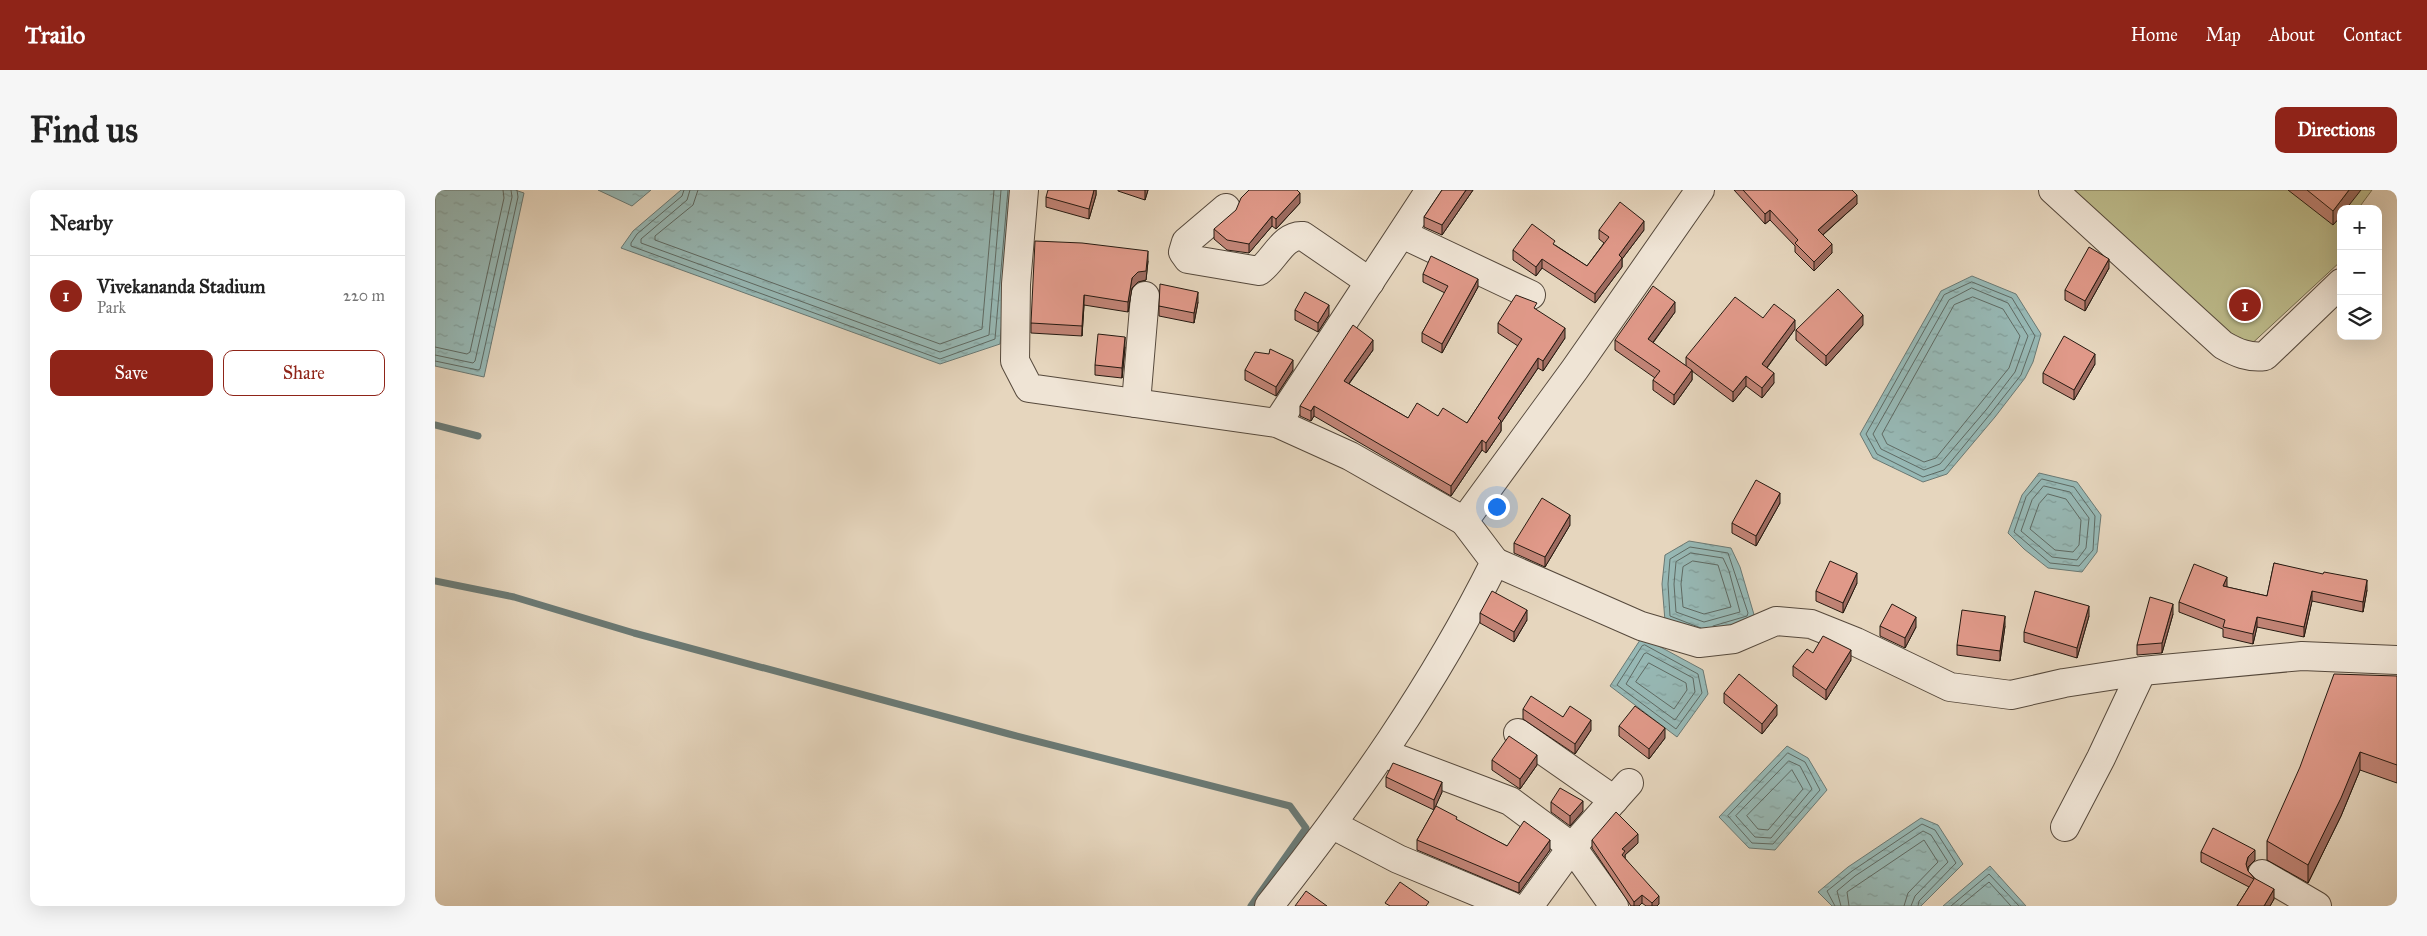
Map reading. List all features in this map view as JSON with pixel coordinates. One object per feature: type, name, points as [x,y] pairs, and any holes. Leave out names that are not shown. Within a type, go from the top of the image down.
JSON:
[{"type":"street","points":[[1024,190],[1016,284],[1015,361],[1029,388],[1277,423],[1350,456],[1464,521],[1495,562],[1641,626],[1699,643],[1734,639],[1776,621],[1811,624],[1856,642],[1950,687],[2011,695],[2064,683],[2142,671],[2302,656],[2397,660]]},
{"type":"street","points":[[1277,423],[1430,190]]},
{"type":"street","points":[[1464,521],[1575,369],[1700,190]]},
{"type":"street","points":[[2053,190],[2223,344],[2243,355],[2265,356],[2337,286]]},
{"type":"street","points":[[1226,208],[1186,242],[1183,252],[1188,259],[1259,271],[1289,238],[1295,235],[1303,236],[1370,282]]},
{"type":"street","points":[[1402,234],[1531,295]]},
{"type":"street","points":[[1136,403],[1145,296]]},
{"type":"street","points":[[1269,906],[1333,825],[1408,717],[1466,620],[1495,562]]},
{"type":"street","points":[[2065,827],[2101,758],[2142,671]]},
{"type":"street","points":[[1518,733],[1621,791],[1572,847],[1529,906]]},
{"type":"street","points":[[1383,753],[1509,801],[1572,847],[1614,906]]},
{"type":"street","points":[[1333,825],[1398,860],[1511,906]]},
{"type":"street","points":[[2262,874],[2317,906]]},
{"type":"shaded area","points":[[2068,190],[2372,190],[2361,205],[2337,205],[2337,265],[2246,349]]},
{"type":"water","points":[[435,190],[515,190],[524,193],[484,377],[435,366]]},
{"type":"water","points":[[598,190],[651,190],[632,206]]},
{"type":"water","points":[[681,190],[1013,190],[1000,344],[940,364],[621,248],[633,231]]},
{"type":"water","points":[[1972,276],[2016,294],[2041,334],[2033,362],[2025,378],[1995,417],[1947,474],[1923,482],[1873,458],[1860,434],[1941,291]]},
{"type":"water","points":[[2039,473],[2077,482],[2101,515],[2097,552],[2082,572],[2048,568],[2024,549],[2008,533],[2022,495]]},
{"type":"water","points":[[1689,541],[1731,548],[1740,567],[1755,618],[1703,634],[1665,621],[1662,584],[1665,555]]},
{"type":"water","points":[[1642,637],[1703,670],[1708,694],[1677,737],[1610,686]]},
{"type":"water","points":[[1787,746],[1808,758],[1827,790],[1775,850],[1749,848],[1719,817]]},
{"type":"water","points":[[1921,818],[1938,825],[1963,864],[1921,906],[1832,906],[1818,892],[1848,867]]},
{"type":"water","points":[[1990,866],[2026,906],[1943,906]]},
{"type":"building","points":[[1048,190],[1094,190],[1089,209],[1046,197]]},
{"type":"building","points":[[1249,190],[1297,190],[1300,193],[1276,219],[1272,216],[1249,244],[1227,240],[1214,229],[1236,210],[1241,198]]},
{"type":"building","points":[[1442,190],[1466,190],[1442,225],[1424,217]]},
{"type":"building","points":[[1743,190],[1852,190],[1857,195],[1818,230],[1832,244],[1814,262],[1795,243],[1798,240],[1770,210],[1765,214]]},
{"type":"building","points":[[2307,190],[2349,190],[2333,211]]},
{"type":"building","points":[[1620,202],[1644,221],[1619,255],[1622,258],[1595,294],[1542,259],[1536,267],[1513,250],[1532,224],[1555,241],[1553,244],[1587,266],[1609,237],[1599,230]]},
{"type":"building","points":[[1035,241],[1082,243],[1148,251],[1146,271],[1138,272],[1132,278],[1128,302],[1084,295],[1082,326],[1031,323]]},
{"type":"building","points":[[2089,247],[2109,259],[2085,301],[2065,290]]},
{"type":"building","points":[[1431,256],[1478,279],[1442,344],[1422,333],[1448,286],[1423,274]]},
{"type":"building","points":[[1160,284],[1198,292],[1194,313],[1159,306]]},
{"type":"building","points":[[1653,286],[1675,302],[1648,339],[1692,370],[1674,395],[1653,380],[1660,371],[1615,340]]},
{"type":"building","points":[[1838,289],[1863,315],[1826,356],[1796,330]]},
{"type":"building","points":[[1305,292],[1329,305],[1318,323],[1295,310]]},
{"type":"building","points":[[1516,295],[1537,303],[1534,308],[1565,328],[1543,361],[1538,358],[1498,418],[1501,421],[1486,443],[1482,440],[1451,486],[1314,406],[1311,411],[1300,406],[1353,325],[1373,340],[1344,381],[1408,418],[1417,403],[1438,416],[1443,408],[1467,423],[1522,339],[1498,323]]},
{"type":"building","points":[[1735,297],[1763,318],[1774,304],[1795,320],[1762,364],[1774,373],[1762,388],[1746,376],[1733,392],[1686,357]]},
{"type":"building","points":[[1098,334],[1125,337],[1122,368],[1095,365]]},
{"type":"building","points":[[2064,336],[2095,354],[2074,390],[2043,373]]},
{"type":"building","points":[[1270,349],[1293,360],[1276,387],[1245,370],[1255,352],[1269,354]]},
{"type":"building","points":[[1756,480],[1780,493],[1756,536],[1732,523]]},
{"type":"building","points":[[1542,498],[1570,515],[1545,557],[1514,543]]},
{"type":"building","points":[[1830,561],[1857,573],[1843,603],[1816,591]]},
{"type":"building","points":[[2274,563],[2323,574],[2324,572],[2367,580],[2363,602],[2312,591],[2304,627],[2257,617],[2253,634],[2223,627],[2225,620],[2179,602],[2194,564],[2227,577],[2223,586],[2267,596]]},
{"type":"building","points":[[1492,591],[1527,610],[1514,632],[1480,613]]},
{"type":"building","points":[[2035,591],[2089,606],[2077,648],[2024,632]]},
{"type":"building","points":[[2150,597],[2173,604],[2162,643],[2137,645]]},
{"type":"building","points":[[1892,604],[1916,617],[1905,638],[1880,626]]},
{"type":"building","points":[[1962,610],[2005,616],[2000,651],[1957,645]]},
{"type":"building","points":[[1823,636],[1851,650],[1826,690],[1793,666],[1807,649],[1813,653]]},
{"type":"building","points":[[1739,674],[1777,705],[1762,724],[1724,693]]},
{"type":"building","points":[[2334,674],[2397,676],[2397,765],[2360,752],[2341,798],[2308,865],[2267,841],[2300,767]]},
{"type":"building","points":[[1531,696],[1563,717],[1570,706],[1591,720],[1575,744],[1523,709]]},
{"type":"building","points":[[1635,706],[1665,728],[1649,749],[1619,726]]},
{"type":"building","points":[[1509,736],[1537,755],[1520,779],[1492,760]]},
{"type":"building","points":[[1393,763],[1442,782],[1434,800],[1386,777]]},
{"type":"building","points":[[1560,788],[1583,801],[1570,816],[1551,802]]},
{"type":"building","points":[[1436,806],[1457,817],[1456,819],[1507,846],[1524,821],[1550,840],[1519,883],[1417,840]]},
{"type":"building","points":[[1616,812],[1638,834],[1622,849],[1625,851],[1622,855],[1659,896],[1652,903],[1642,895],[1634,902],[1592,840]]},
{"type":"building","points":[[2213,828],[2255,850],[2248,857],[2246,864],[2248,871],[2254,878],[2274,889],[2264,906],[2237,906],[2254,879],[2201,852]]},
{"type":"building","points":[[1400,882],[1429,902],[1426,906],[1390,906],[1385,903]]},
{"type":"building","points":[[1306,891],[1327,906],[1295,906]]},
{"type":"waterway","points":[[435,425],[478,436]]},
{"type":"waterway","points":[[435,581],[514,597],[634,633],[1009,734],[1290,806],[1306,828],[1251,906]]},
{"type":"place","name":"Vivekananda Stadium","points":[[2245,305]]}]
